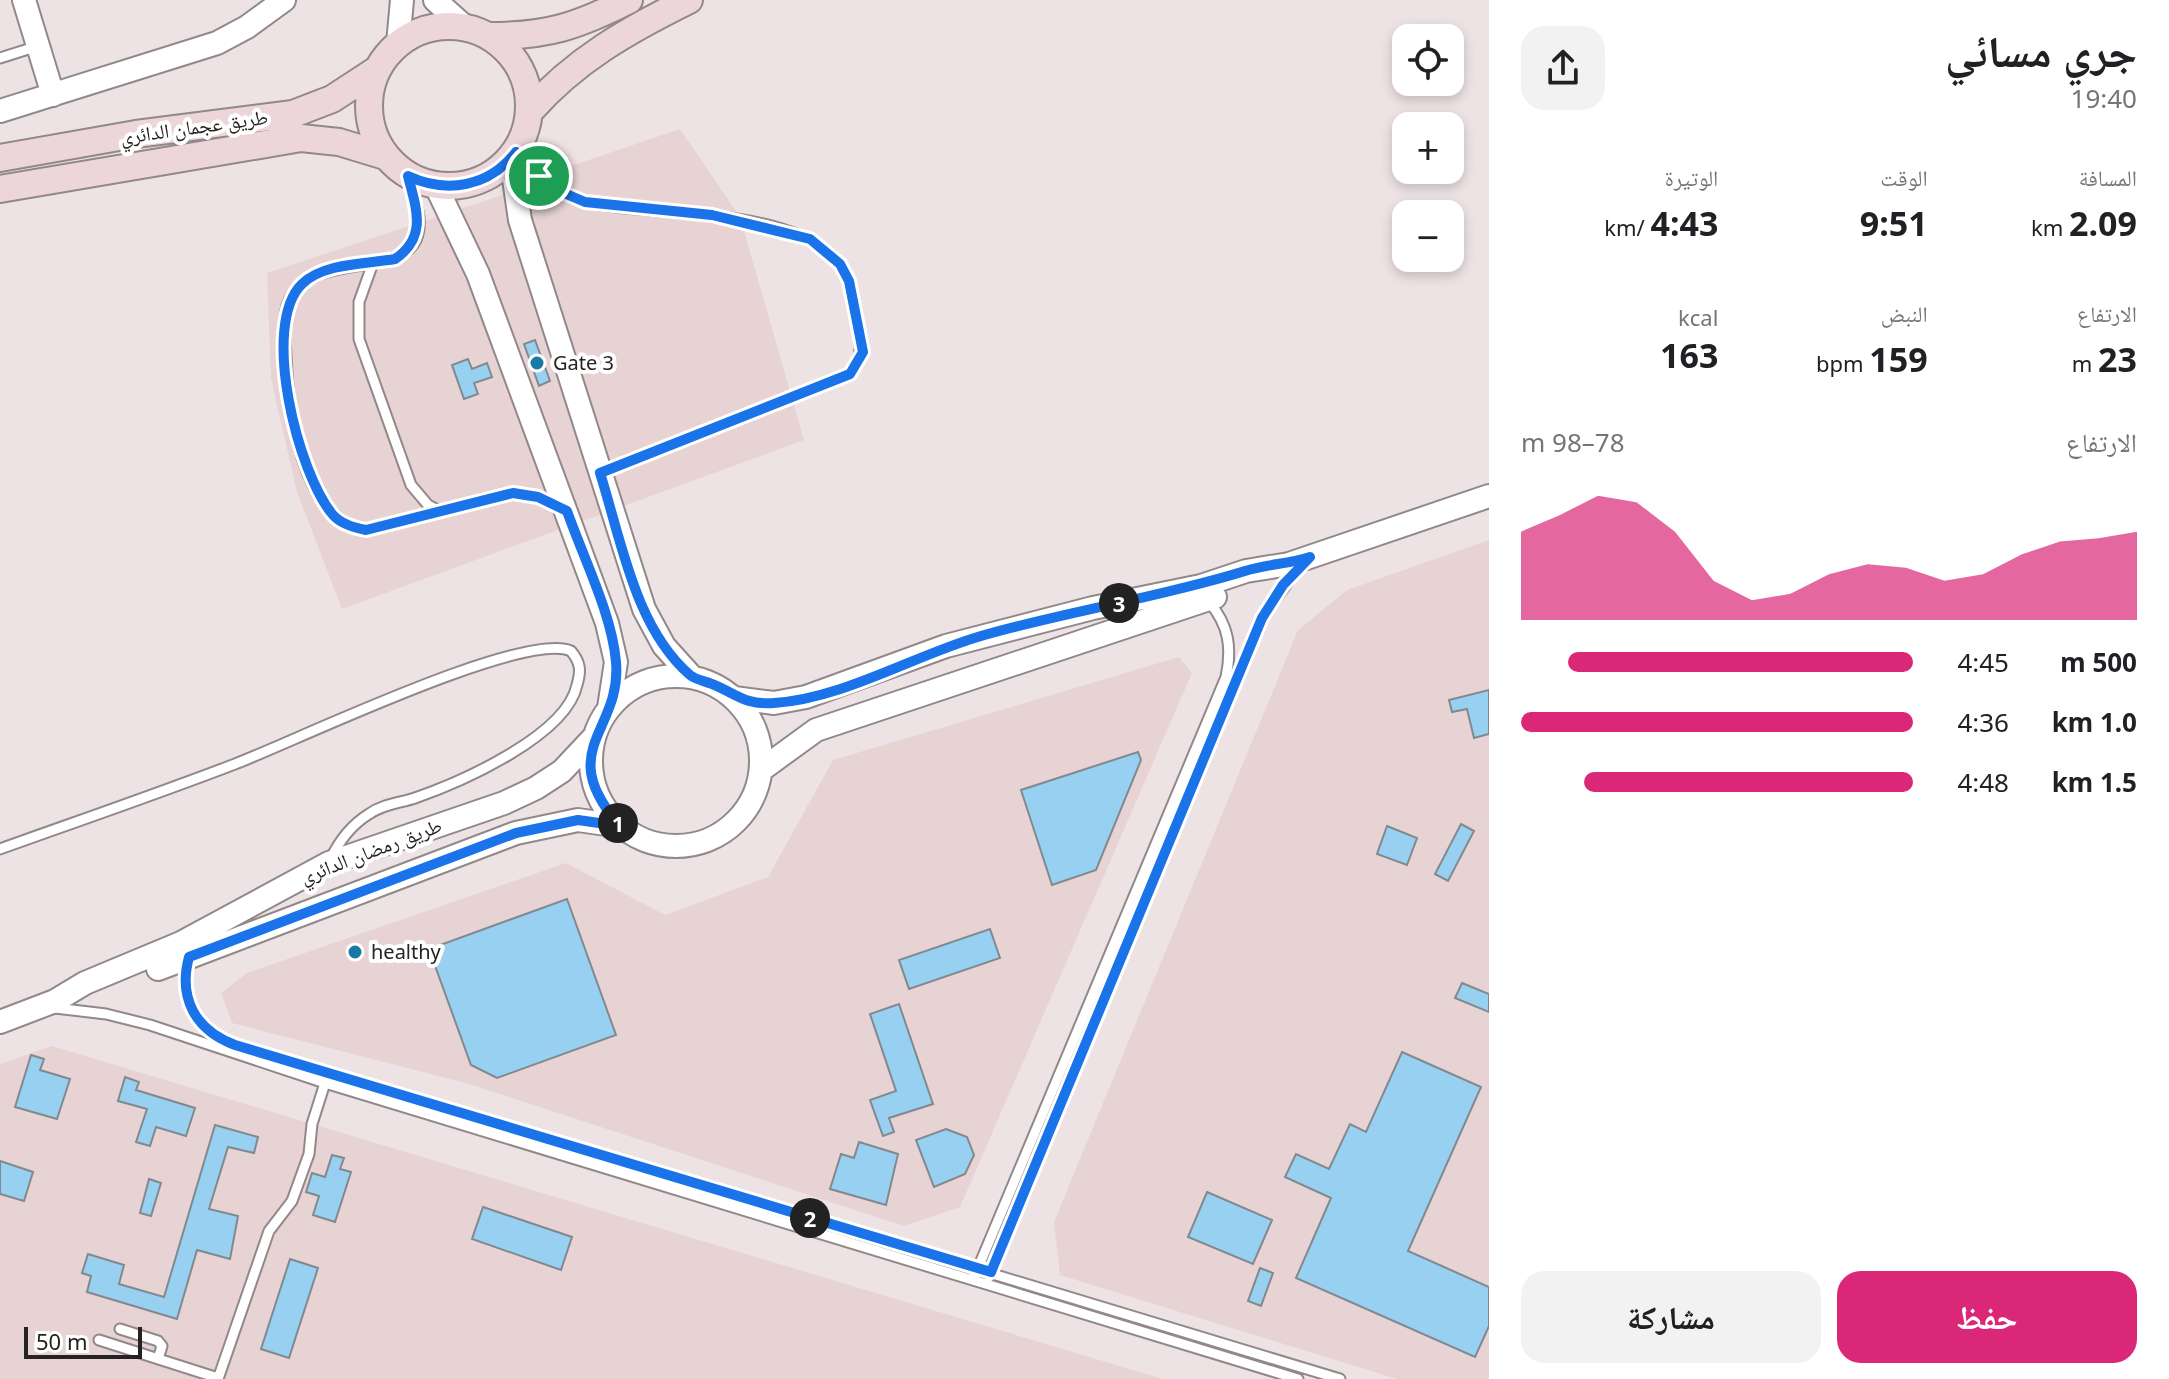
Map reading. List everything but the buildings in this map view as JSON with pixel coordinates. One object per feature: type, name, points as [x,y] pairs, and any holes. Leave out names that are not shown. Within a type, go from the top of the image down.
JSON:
[{"type":"main road","points":[[490,36],[555,32],[580,25],[629,0]]},
{"type":"main road","points":[[530,111],[555,83],[596,51],[689,0]]},
{"type":"main road","points":[[441,26],[465,27],[490,36],[513,56],[527,82],[530,111],[526,133],[513,155],[477,182],[436,186],[408,176],[385,156],[374,136],[369,114],[370,91],[378,69],[398,44],[418,32],[441,26]]},
{"type":"main road","name":"طريق عجمان الدائري","points":[[0,158],[136,134],[293,114],[332,99],[378,69]]},
{"type":"main road","name":"طريق عجمان الدائري","points":[[0,189],[301,138],[339,142],[385,156]]},
{"type":"street","points":[[24,0],[53,95]]},
{"type":"street","points":[[0,111],[217,43],[247,27],[284,0]]},
{"type":"street","points":[[398,44],[402,0]]},
{"type":"street","points":[[435,0],[465,27]]},
{"type":"street","points":[[513,155],[520,220],[533,262],[537,325],[569,423],[598,467],[644,609],[664,646],[692,677]]},
{"type":"street","points":[[436,186],[478,274],[485,329],[502,380],[532,450],[554,474],[613,644],[616,680],[609,708],[594,737],[590,762],[594,786],[604,808],[620,826],[642,840],[668,846],[694,844],[719,835],[740,818],[754,796],[761,770],[755,731],[734,698],[714,685],[692,677],[669,676],[647,681],[626,692],[609,708]]},
{"type":"street","points":[[761,770],[816,730],[1257,582],[1299,561],[1489,496]]},
{"type":"street","points":[[734,698],[774,703],[806,697],[981,635],[1299,561]]},
{"type":"street","name":"طريق رمضان الدائري","points":[[0,1022],[181,943],[329,863],[504,803],[536,788],[562,771],[594,737]]},
{"type":"street","name":"طريق رمضان الدائري","points":[[47,1004],[91,994],[516,833],[578,820],[620,826]]},
{"type":"lane","points":[[0,58],[38,46]]},
{"type":"lane","points":[[513,155],[552,188],[585,202],[697,213],[792,232],[826,250],[849,281],[863,352],[850,374],[598,467]]},
{"type":"lane","points":[[408,176],[419,217],[414,242],[395,259],[320,271],[291,295],[285,313],[287,387],[296,442],[334,517],[352,528],[366,530],[513,493],[538,497],[567,511]]},
{"type":"lane","points":[[373,263],[359,302],[359,339],[411,485],[428,505],[440,511]]},
{"type":"lane","points":[[986,1284],[1262,618],[1299,561]]},
{"type":"lane","points":[[973,1280],[1226,677],[1229,644],[1226,627],[1207,599]]},
{"type":"lane","points":[[0,849],[235,764],[465,670],[550,647],[571,651],[581,670],[576,692],[565,712],[549,728],[449,784],[372,812],[344,835],[329,863]]},
{"type":"lane","points":[[189,957],[185,973],[189,1004],[196,1018],[220,1039],[1340,1379]]},
{"type":"lane","points":[[47,1004],[128,1019],[325,1083],[1298,1379]]},
{"type":"lane","points":[[99,1340],[218,1379],[269,1231],[286,1213],[298,1187],[325,1083]]},
{"type":"lane","points":[[120,1329],[158,1341],[162,1346],[158,1359]]},
{"type":"shaded area","points":[[680,129],[740,217],[804,440],[342,609],[297,492],[271,379],[267,273],[548,180],[574,165]]},
{"type":"shaded area","points":[[1489,540],[1489,1379],[1397,1379],[1060,1275],[1054,1222],[1298,630],[1347,590]]},
{"type":"shaded area","points":[[1179,657],[1192,673],[960,1207],[904,1226],[466,1083],[232,1023],[221,993],[247,973],[566,863],[665,915],[768,877],[833,760]]},
{"type":"shaded area","points":[[52,1046],[1163,1379],[0,1379],[0,1064]]},
{"type":"place","name":"Gate 3","points":[[537,363]]},
{"type":"place","name":"healthy","points":[[355,952]]},
{"type":"route","points":[[516,152],[539,176],[552,188],[585,202],[712,215],[792,232],[826,250],[840,264],[849,281],[863,352],[850,374],[839,381],[600,473],[644,609],[664,646],[692,677],[714,685],[734,698],[774,703],[806,697],[993,632],[1186,590],[1246,571],[1310,557],[1283,585],[1262,618],[991,1272],[235,1045],[207,1030],[189,1004],[185,973],[189,957],[516,833],[550,823],[578,820],[620,826],[604,808],[594,786],[590,762],[594,737],[609,708],[616,680],[613,644],[567,511],[538,497],[513,493],[366,530],[352,528],[334,517],[312,478],[296,442],[288,402],[285,313],[291,295],[304,281],[320,271],[395,259],[406,252],[414,242],[419,217],[408,176],[436,186],[477,182],[495,172],[516,152]]}]
